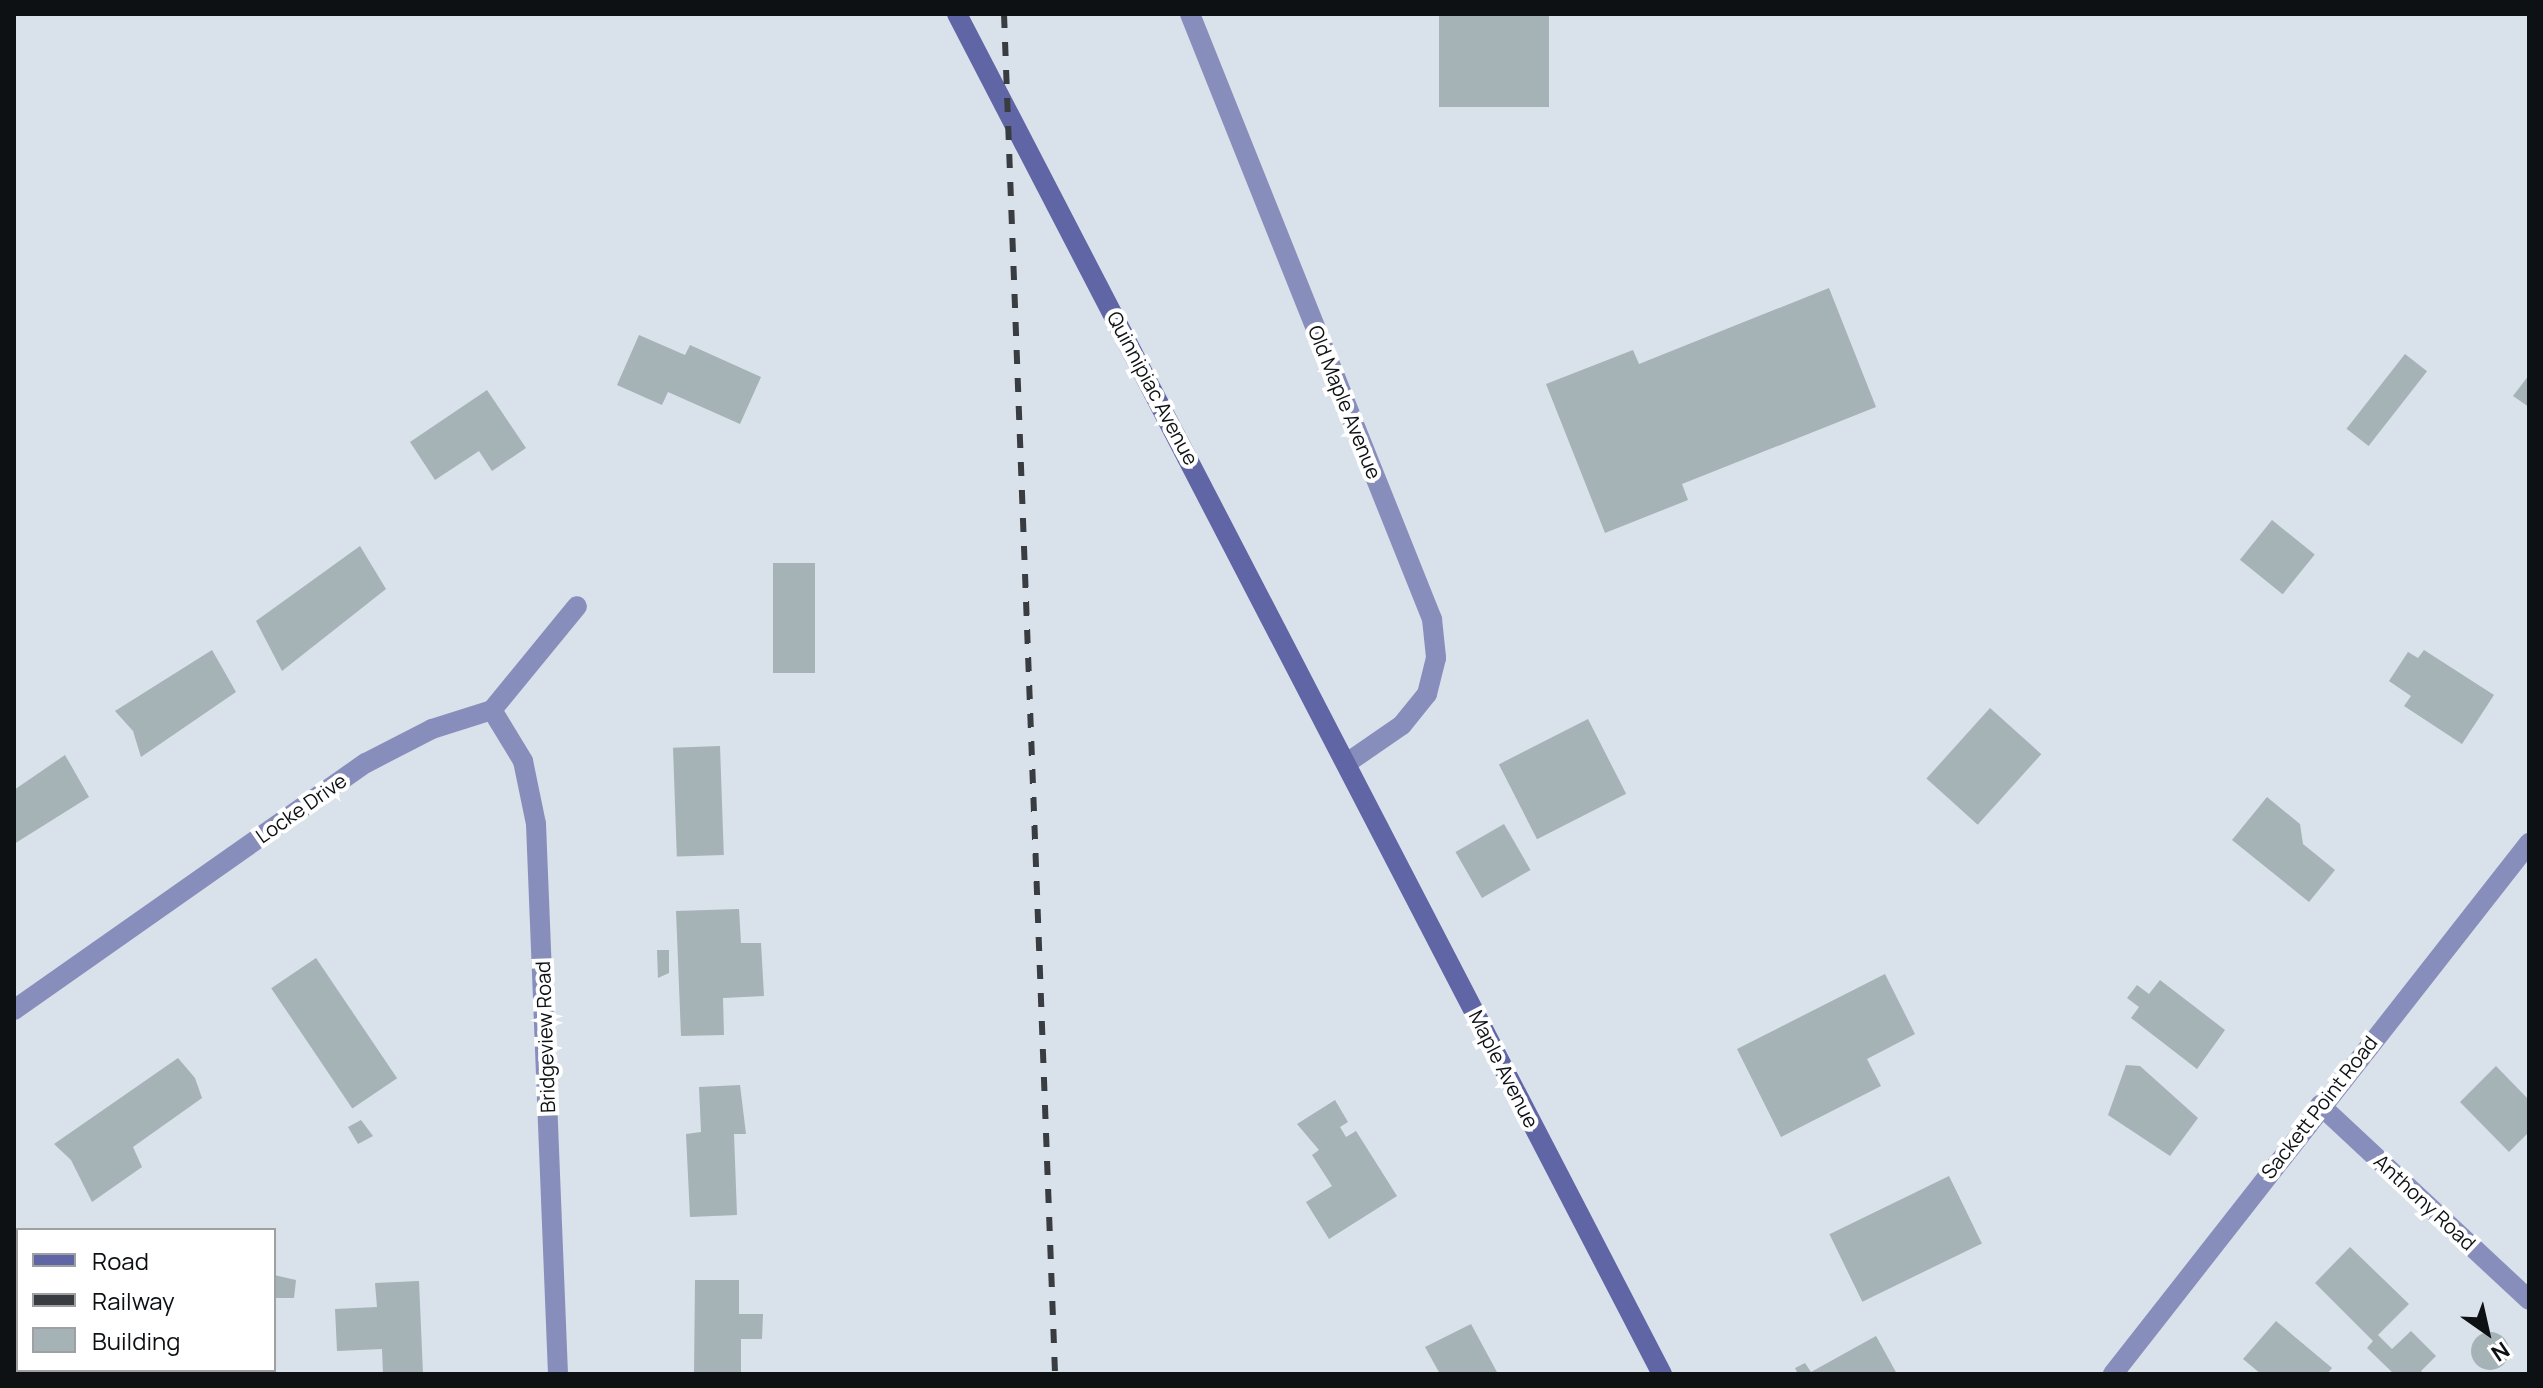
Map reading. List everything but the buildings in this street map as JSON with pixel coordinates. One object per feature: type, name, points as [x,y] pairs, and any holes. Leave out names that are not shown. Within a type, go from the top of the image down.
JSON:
[{"type":"main road","name":"Quinnipiac Avenue","points":[[959,19],[1347,763]]},
{"type":"main road","name":"Maple Avenue","points":[[1347,763],[1662,1374]]},
{"type":"street","name":"Old Maple Avenue","points":[[1190,14],[1432,619],[1436,658],[1427,694],[1402,725],[1347,763]]},
{"type":"street","points":[[492,710],[577,606]]},
{"type":"street","name":"Locke Drive","points":[[14,1010],[366,763],[432,729],[492,710]]},
{"type":"street","name":"Bridgeview Road","points":[[492,710],[523,761],[536,824],[558,1374]]},
{"type":"street","name":"Sackett Point Road","points":[[2113,1374],[2320,1105],[2529,843]]},
{"type":"street","name":"Anthony Road","points":[[2320,1105],[2529,1300]]},
{"type":"railway","points":[[1004,14],[1055,1374]]}]
